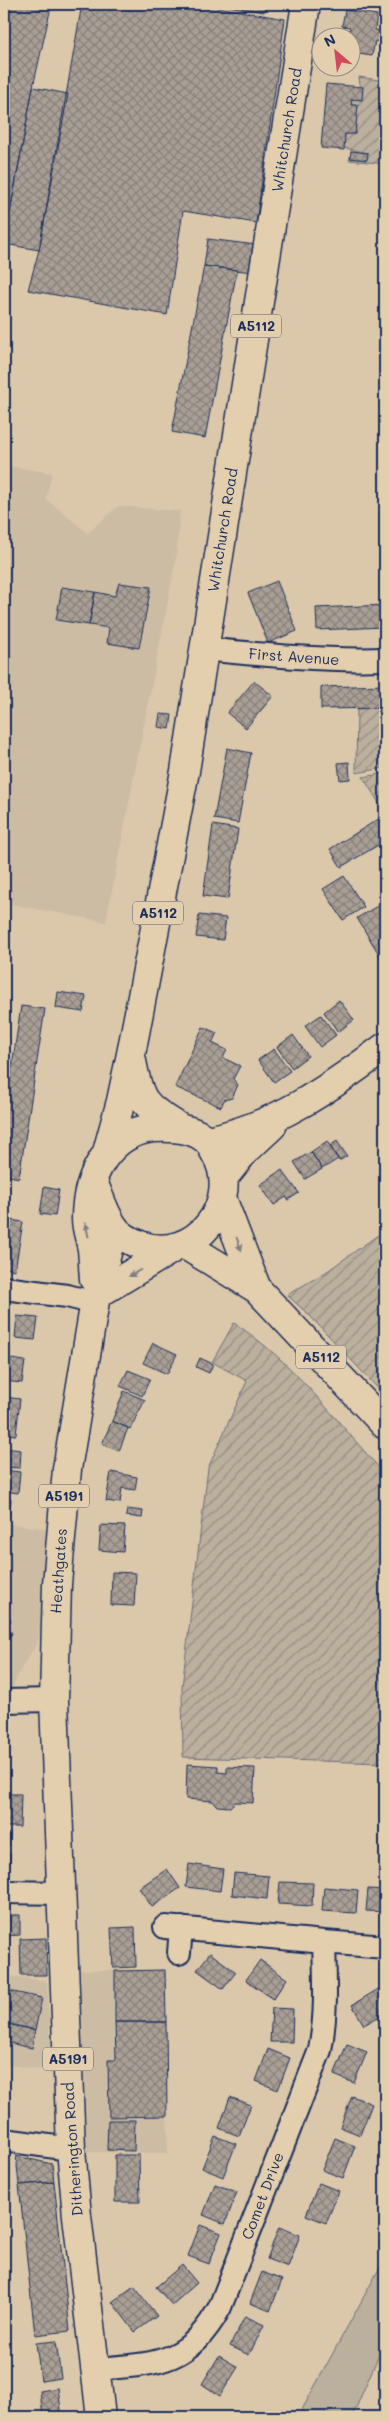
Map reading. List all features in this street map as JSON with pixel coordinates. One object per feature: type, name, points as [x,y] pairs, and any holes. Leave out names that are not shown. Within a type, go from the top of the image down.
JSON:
[{"type":"main road","name":"Whitchurch Road","points":[[107,1152],[131,1054],[185,771],[203,649],[284,157],[306,4]]},
{"type":"main road","points":[[95,1299],[210,1226],[223,1188],[244,1152],[282,1116],[385,1047]]},
{"type":"main road","name":"Whitchurch Road","points":[[131,1054],[137,1087],[149,1108],[180,1128]]},
{"type":"main road","points":[[208,1140],[237,1134],[282,1116]]},
{"type":"main road","name":"A5112","points":[[256,1289],[223,1188],[220,1160],[208,1140],[201,1135],[180,1128],[146,1129],[119,1141],[107,1152],[98,1164],[93,1181],[103,1208],[114,1227],[130,1241],[150,1249],[179,1247],[256,1289],[385,1425]]},
{"type":"main road","name":"A5191","points":[[93,1181],[87,1204],[86,1221],[92,1249],[95,1299]]},
{"type":"main road","name":"Heathgates","points":[[54,1700],[57,1584],[67,1469],[95,1299],[114,1227]]},
{"type":"main road","name":"Ditherington Road","points":[[54,1700],[71,2149],[101,2417]]},
{"type":"street","name":"First Avenue","points":[[203,649],[277,657],[344,660],[385,659]]},
{"type":"street","points":[[4,1288],[95,1299]]},
{"type":"street","points":[[4,1701],[54,1700]]},
{"type":"street","points":[[4,1892],[62,1893]]},
{"type":"street","points":[[179,1953],[173,1927],[385,1946]]},
{"type":"street","name":"Comet Drive","points":[[96,2369],[152,2364],[170,2358],[201,2334],[220,2307],[320,2050],[326,2010],[324,1942]]},
{"type":"street","points":[[4,2140],[71,2149]]},
{"type":"shaded area","points":[[359,78],[385,81],[385,164],[349,160],[350,158],[366,160],[368,153],[344,148],[345,134],[355,134],[358,105],[351,105],[352,99],[362,100]]},
{"type":"shaded area","points":[[4,465],[52,473],[46,499],[88,533],[118,506],[180,511],[176,559],[106,922],[4,903]]},
{"type":"shaded area","points":[[385,708],[385,768],[356,773],[357,709]]},
{"type":"shaded area","points":[[385,773],[385,813],[363,777]]},
{"type":"shaded area","points":[[385,1230],[385,1396],[310,1316],[287,1295],[326,1272]]},
{"type":"shaded area","points":[[234,1323],[256,1339],[296,1374],[385,1474],[385,1763],[183,1757],[182,1687],[208,1468],[247,1381],[212,1362]]},
{"type":"shaded area","points":[[4,1523],[50,1529],[39,1640],[22,1667],[11,1691],[4,1689]]},
{"type":"shaded area","points":[[80,1970],[165,1970],[168,2153],[87,2152]]},
{"type":"shaded area","points":[[4,1975],[47,1981],[52,2071],[4,2064]]},
{"type":"shaded area","points":[[385,2258],[385,2341],[352,2417],[298,2417]]},
{"type":"building","points":[[4,4],[35,4],[51,7],[33,87],[4,246]]},
{"type":"building","points":[[82,4],[200,4],[285,19],[256,223],[183,211],[167,315],[28,290],[39,250]]},
{"type":"building","points":[[215,4],[265,4],[264,12]]},
{"type":"building","points":[[345,10],[377,15],[375,30],[385,32],[385,55],[382,54],[383,43],[375,41],[372,56],[362,54],[362,28],[342,26]]},
{"type":"building","points":[[326,84],[363,87],[362,100],[352,99],[351,105],[358,105],[355,134],[345,134],[344,150],[321,148]]},
{"type":"building","points":[[33,87],[68,94],[39,250],[4,244]]},
{"type":"building","points":[[351,151],[368,153],[367,160],[350,158]]},
{"type":"building","points":[[208,239],[256,245],[252,272],[204,266]]},
{"type":"building","points":[[204,266],[237,270],[205,438],[172,432]]},
{"type":"building","points":[[277,581],[297,631],[268,643],[248,593]]},
{"type":"building","points":[[119,583],[151,587],[139,648],[107,643],[109,628],[89,625],[95,592],[115,596]]},
{"type":"building","points":[[62,587],[95,592],[89,625],[56,620]]},
{"type":"building","points":[[385,605],[385,627],[317,630],[316,608]]},
{"type":"building","points":[[254,681],[273,696],[246,728],[227,713]]},
{"type":"building","points":[[385,685],[385,708],[321,709],[321,687]]},
{"type":"building","points":[[160,714],[172,715],[170,729],[158,727]]},
{"type":"building","points":[[227,748],[251,753],[238,823],[214,819]]},
{"type":"building","points":[[349,762],[350,779],[340,780],[338,763]]},
{"type":"building","points":[[385,815],[385,841],[341,867],[330,849]]},
{"type":"building","points":[[213,825],[238,829],[228,899],[203,896]]},
{"type":"building","points":[[344,876],[364,907],[343,920],[323,889]]},
{"type":"building","points":[[379,905],[385,915],[385,964],[357,918]]},
{"type":"building","points":[[199,915],[226,918],[223,940],[196,937]]},
{"type":"building","points":[[58,992],[86,996],[83,1012],[56,1008]]},
{"type":"building","points":[[339,1000],[354,1020],[338,1032],[324,1012]]},
{"type":"building","points":[[21,1006],[45,1009],[19,1178],[4,1175],[4,1120]]},
{"type":"building","points":[[321,1015],[336,1035],[320,1047],[305,1026]]},
{"type":"building","points":[[203,1027],[217,1033],[212,1043],[227,1050],[223,1058],[240,1066],[233,1079],[238,1085],[232,1098],[224,1100],[221,1107],[175,1087]]},
{"type":"building","points":[[293,1035],[308,1056],[292,1068],[277,1047]]},
{"type":"building","points":[[274,1049],[290,1071],[274,1082],[258,1060]]},
{"type":"building","points":[[327,1141],[338,1159],[322,1169],[311,1152]]},
{"type":"building","points":[[337,1141],[347,1156],[339,1161],[330,1146]]},
{"type":"building","points":[[311,1152],[322,1169],[305,1179],[294,1162]]},
{"type":"building","points":[[282,1170],[299,1193],[288,1200],[286,1197],[274,1205],[260,1185]]},
{"type":"building","points":[[44,1187],[59,1190],[55,1216],[40,1214]]},
{"type":"building","points":[[4,1219],[23,1222],[15,1270],[4,1268]]},
{"type":"building","points":[[17,1316],[38,1318],[35,1340],[15,1338]]},
{"type":"building","points":[[153,1343],[177,1354],[167,1374],[143,1363]]},
{"type":"building","points":[[4,1358],[25,1361],[22,1383],[4,1381]]},
{"type":"building","points":[[200,1358],[213,1364],[209,1373],[196,1367]]},
{"type":"building","points":[[128,1370],[150,1379],[142,1396],[120,1386]]},
{"type":"building","points":[[124,1391],[145,1400],[130,1429],[112,1421]]},
{"type":"building","points":[[4,1397],[20,1399],[16,1435],[4,1434]]},
{"type":"building","points":[[112,1421],[128,1428],[119,1451],[102,1444]]},
{"type":"building","points":[[4,1448],[21,1450],[20,1468],[4,1467]]},
{"type":"building","points":[[4,1470],[20,1472],[18,1493],[4,1491]]},
{"type":"building","points":[[111,1472],[137,1477],[135,1490],[122,1488],[120,1503],[106,1501]]},
{"type":"building","points":[[4,1498],[11,1499],[8,1521],[4,1521]]},
{"type":"building","points":[[127,1509],[143,1511],[142,1518],[126,1516]]},
{"type":"building","points":[[101,1525],[125,1526],[123,1552],[99,1550]]},
{"type":"building","points":[[112,1572],[136,1573],[134,1606],[111,1605]]},
{"type":"building","points":[[4,1606],[11,1621],[7,1623],[12,1634],[8,1637],[4,1628]]},
{"type":"building","points":[[187,1764],[218,1766],[218,1772],[227,1773],[227,1767],[255,1768],[253,1803],[235,1802],[230,1807],[217,1806],[213,1801],[186,1799]]},
{"type":"building","points":[[4,1794],[21,1794],[20,1827],[4,1827]]},
{"type":"building","points":[[4,1833],[10,1834],[9,1846],[4,1845]]},
{"type":"building","points":[[4,1853],[10,1854],[9,1878],[4,1877]]},
{"type":"building","points":[[189,1864],[223,1869],[220,1891],[186,1887]]},
{"type":"building","points":[[167,1869],[180,1888],[152,1907],[139,1888]]},
{"type":"building","points":[[234,1873],[269,1876],[267,1899],[232,1895]]},
{"type":"building","points":[[280,1882],[313,1883],[312,1906],[278,1904]]},
{"type":"building","points":[[324,1887],[358,1890],[356,1913],[322,1911]]},
{"type":"building","points":[[368,1889],[385,1890],[385,1912],[366,1911]]},
{"type":"building","points":[[4,1915],[20,1915],[20,1935],[4,1936]]},
{"type":"building","points":[[135,1927],[136,1967],[113,1968],[111,1928]]},
{"type":"building","points":[[46,1938],[47,1975],[21,1975],[20,1939]]},
{"type":"building","points":[[210,1953],[236,1972],[223,1989],[197,1970]]},
{"type":"building","points":[[260,1960],[287,1979],[273,1999],[246,1980]]},
{"type":"building","points":[[165,1970],[166,2022],[115,2022],[115,1971]]},
{"type":"building","points":[[380,1988],[385,1996],[385,2013],[364,2025],[352,2005]]},
{"type":"building","points":[[4,1990],[42,1998],[35,2030],[4,2023]]},
{"type":"building","points":[[272,2008],[293,2009],[292,2042],[270,2042]]},
{"type":"building","points":[[115,2022],[166,2022],[167,2116],[109,2117],[108,2060],[116,2060]]},
{"type":"building","points":[[4,2023],[35,2030],[32,2048],[4,2042]]},
{"type":"building","points":[[347,2044],[367,2052],[354,2083],[334,2075]]},
{"type":"building","points":[[268,2049],[290,2058],[278,2090],[256,2081]]},
{"type":"building","points":[[352,2096],[372,2104],[360,2135],[340,2127]]},
{"type":"building","points":[[230,2097],[251,2105],[239,2136],[219,2128]]},
{"type":"building","points":[[108,2120],[135,2120],[134,2151],[107,2150]]},
{"type":"building","points":[[215,2136],[236,2144],[223,2177],[202,2168]]},
{"type":"building","points":[[335,2138],[355,2146],[343,2178],[322,2170]]},
{"type":"building","points":[[115,2155],[139,2155],[140,2202],[115,2202]]},
{"type":"building","points":[[16,2156],[52,2164],[54,2182],[19,2185]]},
{"type":"building","points":[[54,2182],[70,2331],[35,2335],[19,2185]]},
{"type":"building","points":[[319,2183],[339,2191],[326,2223],[306,2215]]},
{"type":"building","points":[[215,2184],[237,2192],[225,2224],[203,2215]]},
{"type":"building","points":[[200,2225],[221,2233],[209,2264],[188,2256]]},
{"type":"building","points":[[279,2227],[300,2235],[288,2267],[267,2259]]},
{"type":"building","points":[[182,2265],[197,2283],[172,2305],[156,2287]]},
{"type":"building","points":[[262,2272],[282,2280],[270,2311],[250,2303]]},
{"type":"building","points":[[134,2286],[157,2316],[135,2332],[112,2302]]},
{"type":"building","points":[[245,2316],[264,2325],[249,2355],[230,2346]]},
{"type":"building","points":[[56,2341],[61,2378],[41,2381],[36,2343]]},
{"type":"building","points":[[219,2356],[238,2367],[220,2396],[202,2384]]},
{"type":"building","points":[[58,2388],[62,2417],[43,2417],[40,2391]]}]
